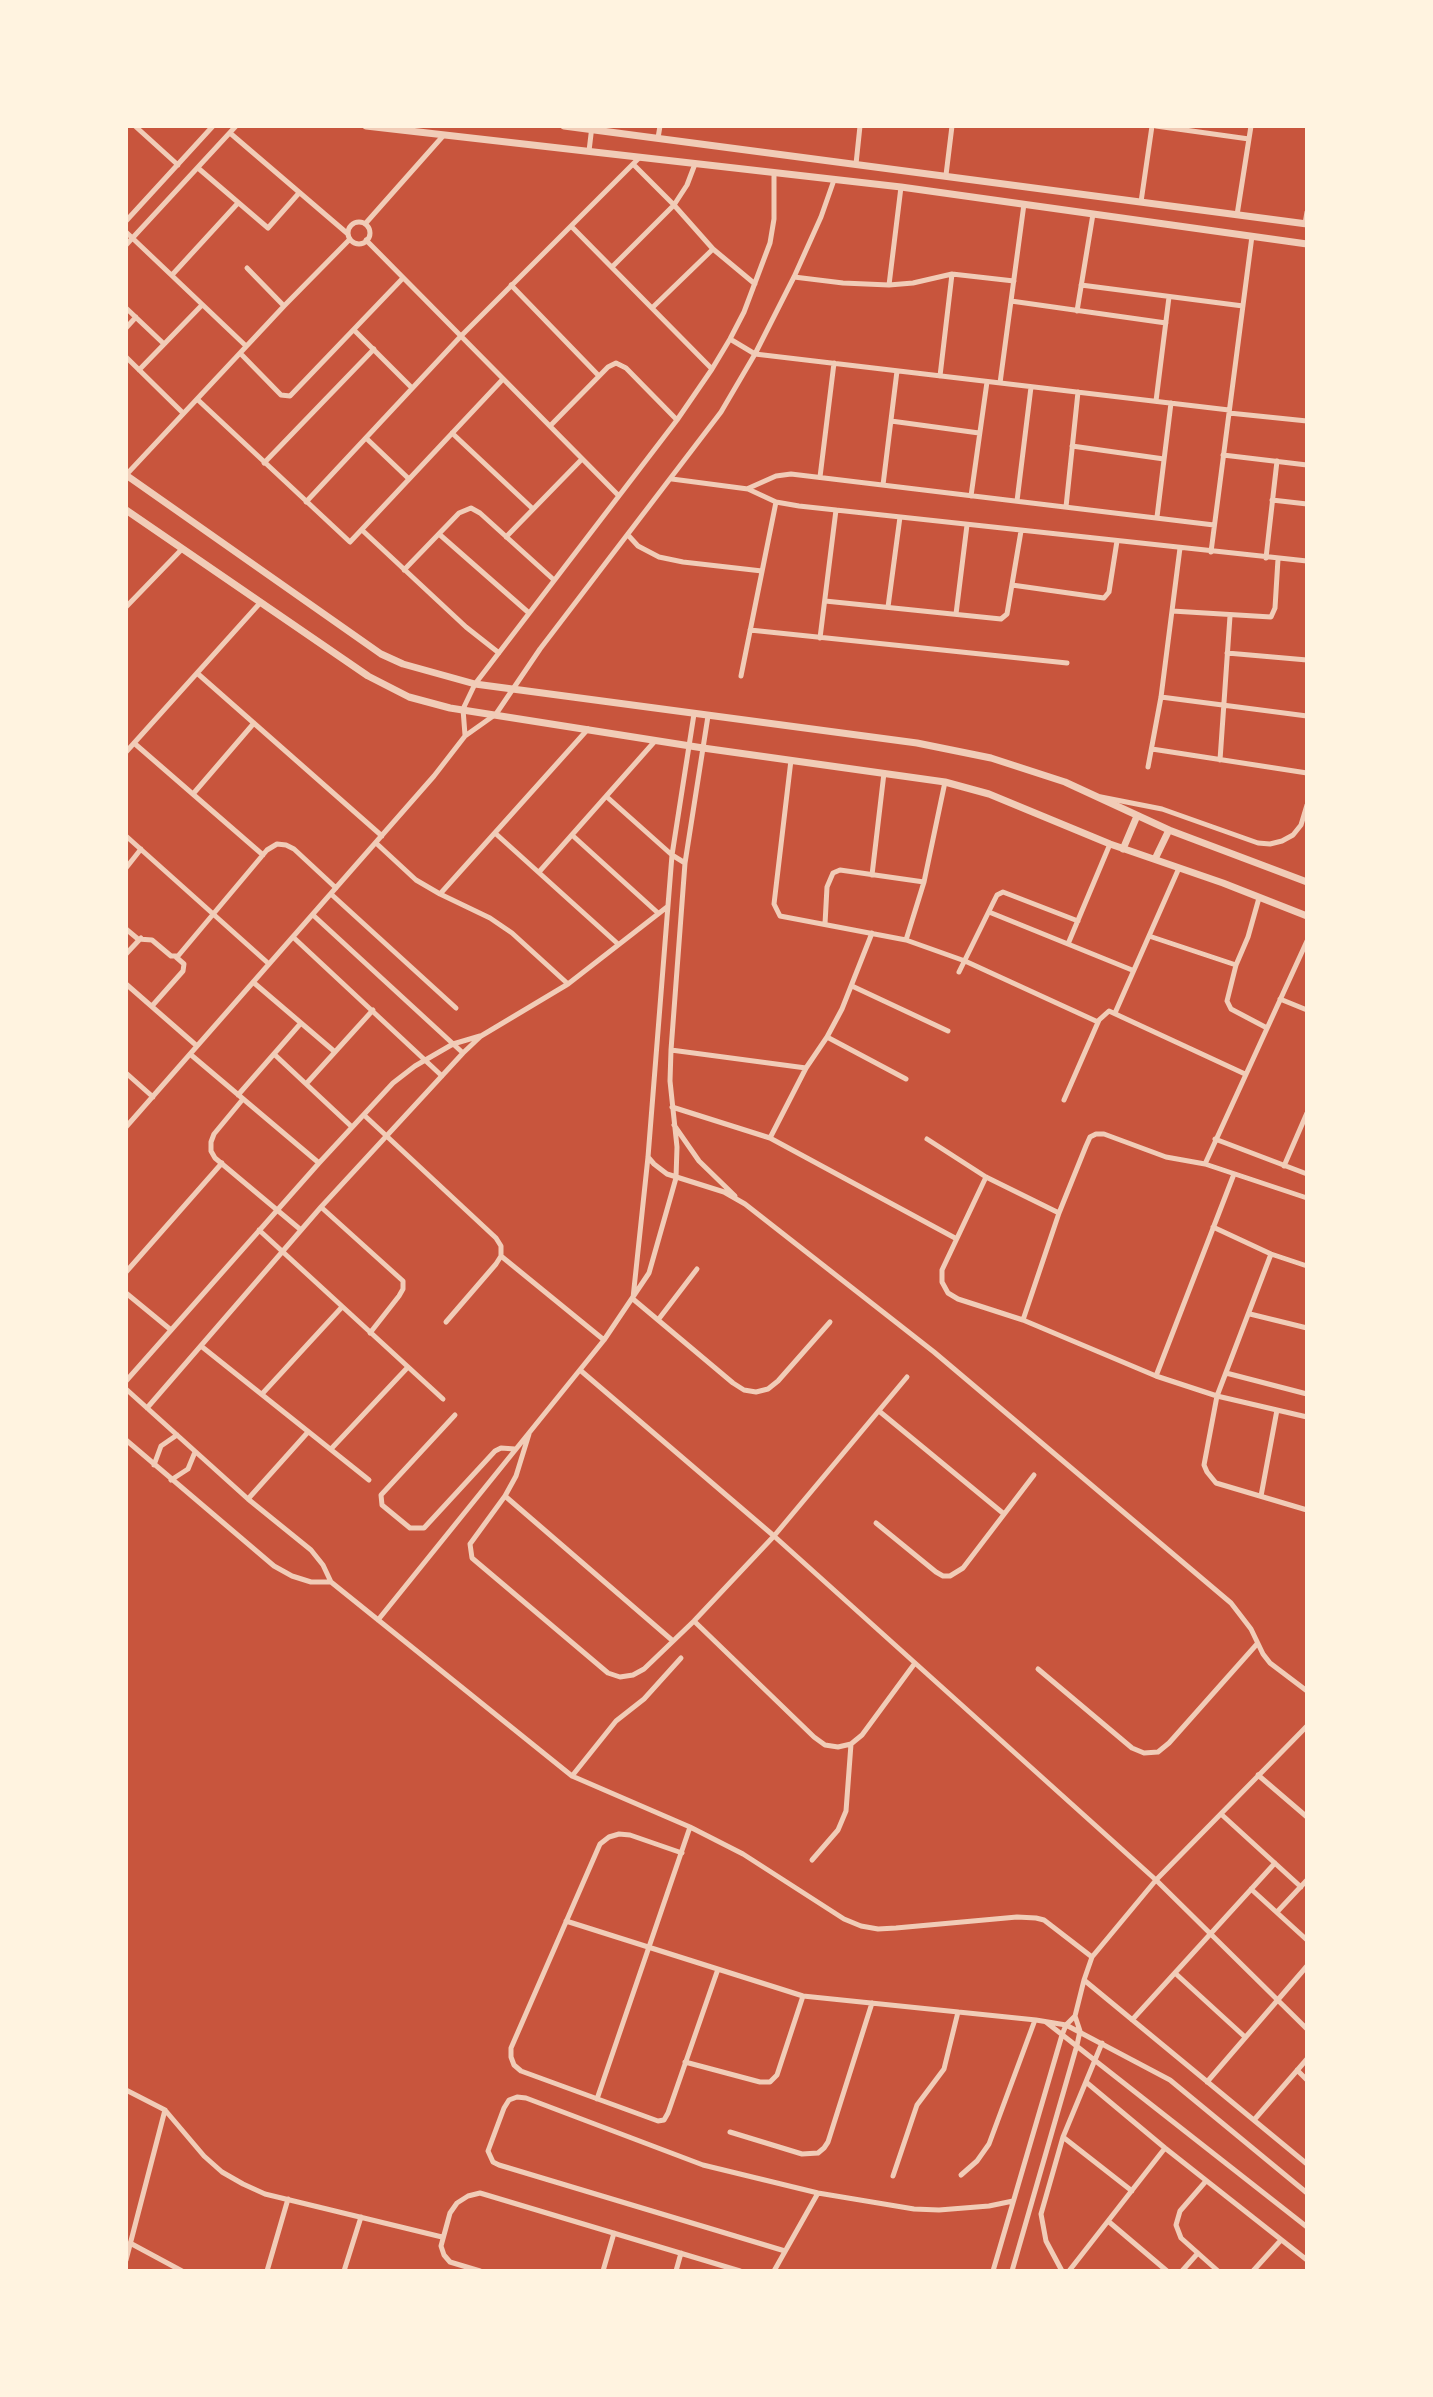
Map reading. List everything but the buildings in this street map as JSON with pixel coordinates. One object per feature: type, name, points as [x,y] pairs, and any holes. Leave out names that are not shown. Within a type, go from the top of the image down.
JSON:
[{"type":"street","points":[[135,126],[178,165]]},
{"type":"street","points":[[127,218],[213,126]]},
{"type":"street","points":[[126,245],[236,126]]},
{"type":"street","points":[[366,126],[774,171],[1307,244]]},
{"type":"street","points":[[564,126],[1306,224],[1307,212]]},
{"type":"street","points":[[658,138],[660,126]]},
{"type":"street","points":[[856,164],[860,126]]},
{"type":"street","points":[[946,175],[952,126]]},
{"type":"street","points":[[1141,202],[1154,126],[1249,139]]},
{"type":"street","points":[[1220,135],[1221,126]]},
{"type":"street","points":[[1237,215],[1251,126]]},
{"type":"street","points":[[589,151],[592,128]]},
{"type":"street","points":[[230,133],[349,236],[358,244],[370,234],[365,224],[352,224],[349,236],[126,475],[381,654],[403,664],[475,684],[954,749],[1028,768],[1169,830],[1307,882]]},
{"type":"street","points":[[365,224],[443,136]]},
{"type":"street","points":[[306,502],[461,336],[640,157]]},
{"type":"street","points":[[612,267],[674,205],[696,163]]},
{"type":"street","points":[[633,164],[713,249],[755,284]]},
{"type":"street","points":[[198,168],[268,228],[299,193]]},
{"type":"street","points":[[465,736],[463,709],[475,684],[677,420],[730,339],[765,259],[772,231],[774,171]]},
{"type":"street","points":[[126,1127],[376,843],[465,736],[496,714],[540,649],[721,412],[794,277],[834,179]]},
{"type":"street","points":[[889,285],[901,187]]},
{"type":"street","points":[[172,275],[238,203]]},
{"type":"street","points":[[1000,383],[1024,204]]},
{"type":"street","points":[[1077,311],[1093,214]]},
{"type":"street","points":[[571,226],[712,369]]},
{"type":"street","points":[[126,232],[246,346]]},
{"type":"street","points":[[1211,552],[1252,236]]},
{"type":"street","points":[[366,240],[619,496]]},
{"type":"street","points":[[652,308],[713,249]]},
{"type":"street","points":[[247,268],[284,306]]},
{"type":"street","points":[[794,277],[889,285],[952,274],[1014,281]]},
{"type":"street","points":[[940,376],[952,274]]},
{"type":"street","points":[[240,353],[281,395],[290,396],[403,278]]},
{"type":"street","points":[[511,285],[599,376]]},
{"type":"street","points":[[1081,285],[1243,306]]},
{"type":"street","points":[[1156,401],[1169,297]]},
{"type":"street","points":[[1011,301],[1166,323]]},
{"type":"street","points":[[139,370],[202,305]]},
{"type":"street","points":[[126,308],[164,344]]},
{"type":"street","points":[[126,328],[136,317]]},
{"type":"street","points":[[354,330],[412,388]]},
{"type":"street","points":[[730,339],[755,354],[1307,421]]},
{"type":"street","points":[[264,463],[374,349]]},
{"type":"street","points":[[126,357],[183,413]]},
{"type":"street","points":[[820,478],[834,363]]},
{"type":"street","points":[[550,426],[612,364],[623,365],[677,420]]},
{"type":"street","points":[[883,485],[897,371]]},
{"type":"street","points":[[197,399],[350,542],[503,379]]},
{"type":"street","points":[[971,496],[987,381]]},
{"type":"street","points":[[1017,501],[1031,386]]},
{"type":"street","points":[[1066,507],[1078,392]]},
{"type":"street","points":[[1157,517],[1171,403]]},
{"type":"street","points":[[891,421],[979,433]]},
{"type":"street","points":[[452,433],[533,509]]},
{"type":"street","points":[[366,438],[409,479]]},
{"type":"street","points":[[1072,446],[1164,459]]},
{"type":"street","points":[[1223,455],[1307,465]]},
{"type":"street","points":[[506,537],[582,459]]},
{"type":"street","points":[[1266,558],[1277,461]]},
{"type":"street","points":[[748,489],[776,476],[791,474],[1214,525]]},
{"type":"street","points":[[671,479],[748,489],[776,502],[836,510],[1307,561]]},
{"type":"street","points":[[1272,500],[1307,504]]},
{"type":"street","points":[[741,676],[776,502]]},
{"type":"street","points":[[404,570],[459,513],[471,508],[476,509],[554,580]]},
{"type":"street","points":[[126,510],[383,685],[422,701],[655,741],[945,782],[989,794],[1123,849],[1307,916]]},
{"type":"street","points":[[820,638],[836,510]]},
{"type":"street","points":[[888,607],[900,517]]},
{"type":"street","points":[[956,614],[967,525]]},
{"type":"street","points":[[362,530],[466,627],[499,653]]},
{"type":"street","points":[[825,601],[1003,618],[1007,614],[1021,531]]},
{"type":"street","points":[[439,534],[529,613]]},
{"type":"street","points":[[628,535],[638,546],[659,557],[762,571]]},
{"type":"street","points":[[1012,585],[1104,598],[1109,592],[1117,541]]},
{"type":"street","points":[[1148,767],[1161,697],[1180,548]]},
{"type":"street","points":[[126,607],[182,549]]},
{"type":"street","points":[[1172,611],[1267,618],[1274,614],[1278,559]]},
{"type":"street","points":[[126,752],[260,603]]},
{"type":"street","points":[[1220,760],[1230,616]]},
{"type":"street","points":[[750,630],[1067,663]]},
{"type":"street","points":[[1227,653],[1307,660]]},
{"type":"street","points":[[197,673],[382,836]]},
{"type":"street","points":[[1161,697],[1307,716]]},
{"type":"street","points":[[633,1299],[648,1157],[672,855],[694,714]]},
{"type":"street","points":[[378,1620],[604,1340],[649,1273],[676,1178],[671,1050],[685,863],[708,716]]},
{"type":"street","points":[[193,794],[254,723]]},
{"type":"street","points":[[440,894],[588,729]]},
{"type":"street","points":[[539,872],[655,741]]},
{"type":"street","points":[[134,743],[263,855]]},
{"type":"street","points":[[1152,749],[1307,773]]},
{"type":"street","points":[[791,760],[774,904],[777,913],[784,918],[906,940],[965,961],[1098,1022]]},
{"type":"street","points":[[872,875],[884,773]]},
{"type":"street","points":[[906,940],[924,882],[945,782]]},
{"type":"street","points":[[1093,796],[1162,809],[1258,843],[1270,844],[1293,835],[1301,825],[1307,805]]},
{"type":"street","points":[[607,797],[685,863]]},
{"type":"street","points":[[1123,849],[1137,816]]},
{"type":"street","points":[[1155,859],[1169,830]]},
{"type":"street","points":[[495,833],[618,944]]},
{"type":"street","points":[[572,835],[658,913]]},
{"type":"street","points":[[126,836],[269,964]]},
{"type":"street","points":[[376,843],[416,880],[490,918],[512,933],[568,984]]},
{"type":"street","points":[[1068,944],[1110,844]]},
{"type":"street","points":[[176,957],[271,846],[286,845],[336,888]]},
{"type":"street","points":[[126,868],[141,849]]},
{"type":"street","points":[[1115,1013],[1179,868]]},
{"type":"street","points":[[825,924],[827,887],[833,873],[840,870],[924,882]]},
{"type":"street","points":[[959,972],[997,895],[1007,892],[1078,921]]},
{"type":"street","points":[[331,894],[456,1008]]},
{"type":"street","points":[[1259,898],[1227,996],[1229,1007],[1267,1028]]},
{"type":"street","points":[[147,1408],[321,1207],[463,1053],[481,1036],[568,984],[667,907]]},
{"type":"street","points":[[989,912],[1132,970]]},
{"type":"street","points":[[313,915],[463,1053]]},
{"type":"street","points":[[126,929],[138,939],[152,940],[184,964],[183,971],[152,1006]]},
{"type":"street","points":[[770,1138],[806,1068],[827,1037],[852,986],[872,933]]},
{"type":"street","points":[[1149,936],[1236,965]]},
{"type":"street","points":[[293,937],[442,1076]]},
{"type":"street","points":[[126,954],[141,938]]},
{"type":"street","points":[[1205,1164],[1307,941]]},
{"type":"street","points":[[253,982],[335,1052]]},
{"type":"street","points":[[126,984],[197,1046]]},
{"type":"street","points":[[852,986],[948,1031]]},
{"type":"street","points":[[1280,999],[1307,1010]]},
{"type":"street","points":[[306,1084],[373,1010]]},
{"type":"street","points":[[1064,1100],[1098,1022],[1109,1011],[1245,1074]]},
{"type":"street","points":[[301,1023],[241,1097],[211,1142],[215,1158],[301,1230]]},
{"type":"street","points":[[126,1381],[393,1083],[453,1044],[481,1036]]},
{"type":"street","points":[[827,1037],[906,1079]]},
{"type":"street","points":[[671,1050],[806,1068]]},
{"type":"street","points":[[190,1054],[319,1163]]},
{"type":"street","points":[[274,1054],[352,1127]]},
{"type":"street","points":[[126,1073],[153,1097]]},
{"type":"street","points":[[672,1107],[770,1138],[955,1238]]},
{"type":"street","points":[[1284,1166],[1307,1113]]},
{"type":"street","points":[[364,1115],[501,1246],[501,1256],[446,1322]]},
{"type":"street","points":[[674,1125],[699,1161],[745,1204],[934,1352],[1211,1585],[1242,1615],[1270,1663],[1307,1691]]},
{"type":"street","points":[[1023,1320],[1059,1213],[1090,1137],[1096,1134],[1166,1157],[1205,1164],[1307,1198]]},
{"type":"street","points":[[927,1139],[986,1177],[1059,1213]]},
{"type":"street","points":[[1215,1139],[1307,1174]]},
{"type":"street","points":[[648,1157],[659,1169],[676,1178],[724,1192],[745,1204]]},
{"type":"street","points":[[126,1272],[222,1163]]},
{"type":"street","points":[[1156,1376],[1234,1174]]},
{"type":"street","points":[[986,1177],[942,1270],[942,1282],[948,1293],[1023,1320],[1156,1376],[1217,1396],[1307,1417]]},
{"type":"street","points":[[321,1207],[403,1281],[399,1296],[370,1333]]},
{"type":"street","points":[[1213,1227],[1271,1254],[1307,1266]]},
{"type":"street","points":[[259,1230],[443,1399]]},
{"type":"street","points":[[1271,1254],[1217,1396],[1204,1457],[1207,1472],[1216,1483],[1307,1510]]},
{"type":"street","points":[[501,1256],[604,1340]]},
{"type":"street","points":[[658,1320],[697,1269]]},
{"type":"street","points":[[126,1293],[171,1330]]},
{"type":"street","points":[[633,1299],[733,1383],[744,1390],[756,1392],[768,1389],[778,1381],[830,1322]]},
{"type":"street","points":[[262,1394],[342,1307]]},
{"type":"street","points":[[1250,1314],[1307,1328]]},
{"type":"street","points":[[201,1345],[369,1480]]},
{"type":"street","points":[[331,1449],[408,1367]]},
{"type":"street","points":[[580,1370],[774,1536],[1156,1880],[1307,2029]]},
{"type":"street","points":[[1226,1373],[1307,1394]]},
{"type":"street","points":[[529,1432],[516,1476],[470,1544],[472,1558],[608,1673],[620,1677],[644,1669],[694,1621],[774,1536],[907,1377]]},
{"type":"street","points":[[126,1389],[248,1499],[311,1550],[331,1582],[572,1776],[690,1827],[743,1854],[844,1919],[861,1926],[878,1929],[1036,1918],[1044,1920],[1092,1957]]},
{"type":"street","points":[[1261,1496],[1277,1410]]},
{"type":"street","points":[[879,1411],[1004,1514]]},
{"type":"street","points":[[455,1415],[381,1495],[382,1505],[410,1528],[424,1528],[495,1451],[515,1449]]},
{"type":"street","points":[[248,1499],[308,1432]]},
{"type":"street","points":[[154,1465],[161,1446],[177,1435]]},
{"type":"street","points":[[126,1440],[274,1566],[311,1582],[331,1582]]},
{"type":"street","points":[[171,1480],[188,1469],[195,1451]]},
{"type":"street","points":[[876,1523],[936,1572],[950,1576],[963,1568],[1034,1475]]},
{"type":"street","points":[[505,1496],[673,1641]]},
{"type":"street","points":[[694,1621],[825,1745],[838,1747],[851,1744],[862,1735],[915,1663]]},
{"type":"street","points":[[1038,1669],[1132,1748],[1144,1753],[1158,1752],[1257,1644]]},
{"type":"street","points":[[572,1776],[616,1721],[644,1699],[681,1658]]},
{"type":"street","points":[[993,2271],[1062,2035],[1075,2016],[1092,1957],[1156,1880],[1307,1726]]},
{"type":"street","points":[[812,1860],[838,1830],[846,1811],[851,1744]]},
{"type":"street","points":[[1258,1775],[1307,1817]]},
{"type":"street","points":[[1221,1814],[1301,1887]]},
{"type":"street","points":[[597,2099],[690,1827]]},
{"type":"street","points":[[682,1853],[630,1835],[619,1834],[600,1844],[511,2048],[514,2065],[521,2071],[597,2099],[658,2121],[664,2120],[718,1969]]},
{"type":"street","points":[[1132,2020],[1275,1863]]},
{"type":"street","points":[[1277,1912],[1307,1880]]},
{"type":"street","points":[[1251,1889],[1307,1940]]},
{"type":"street","points":[[566,1921],[803,1996],[1066,2025],[1170,2080],[1307,2193]]},
{"type":"street","points":[[1207,2082],[1307,1966]]},
{"type":"street","points":[[1175,1973],[1245,2037]]},
{"type":"street","points":[[1084,1980],[1307,2164]]},
{"type":"street","points":[[685,2062],[770,2082],[777,2075],[803,1996]]},
{"type":"street","points":[[730,2132],[802,2154],[818,2153],[824,2148],[872,2003]]},
{"type":"street","points":[[893,2176],[917,2105],[944,2069],[958,2012]]},
{"type":"street","points":[[1012,2271],[1077,2045],[1080,2031],[1075,2016]]},
{"type":"street","points":[[961,2175],[977,2161],[989,2144],[1036,2020]]},
{"type":"street","points":[[1045,2022],[1307,2227]]},
{"type":"street","points":[[1062,2271],[1046,2241],[1041,2214],[1063,2137],[1102,2043]]},
{"type":"street","points":[[1254,2120],[1307,2059]]},
{"type":"street","points":[[1297,2070],[1307,2080]]},
{"type":"street","points":[[1086,2082],[1307,2260]]},
{"type":"street","points":[[126,2090],[165,2110],[204,2156],[222,2172],[243,2184],[265,2194],[442,2237]]},
{"type":"street","points":[[785,2251],[493,2162],[488,2151],[504,2108],[509,2100],[526,2098],[703,2165],[818,2193],[914,2209],[989,2206],[1013,2201]]},
{"type":"street","points":[[126,2260],[129,2234],[165,2110]]},
{"type":"street","points":[[1063,2137],[1132,2191]]},
{"type":"street","points":[[1069,2271],[1165,2148]]},
{"type":"street","points":[[1206,2181],[1180,2211],[1176,2225],[1181,2238],[1218,2271]]},
{"type":"street","points":[[480,2271],[450,2262],[441,2246],[450,2213],[457,2203],[480,2193],[740,2271]]},
{"type":"street","points":[[774,2271],[818,2193]]},
{"type":"street","points":[[267,2271],[288,2199]]},
{"type":"street","points":[[344,2271],[361,2217]]},
{"type":"street","points":[[1108,2221],[1167,2271]]},
{"type":"street","points":[[603,2271],[614,2233]]},
{"type":"street","points":[[1253,2271],[1281,2240]]},
{"type":"street","points":[[130,2243],[182,2271]]},
{"type":"street","points":[[676,2271],[681,2253]]},
{"type":"street","points":[[1182,2271],[1198,2253]]}]
